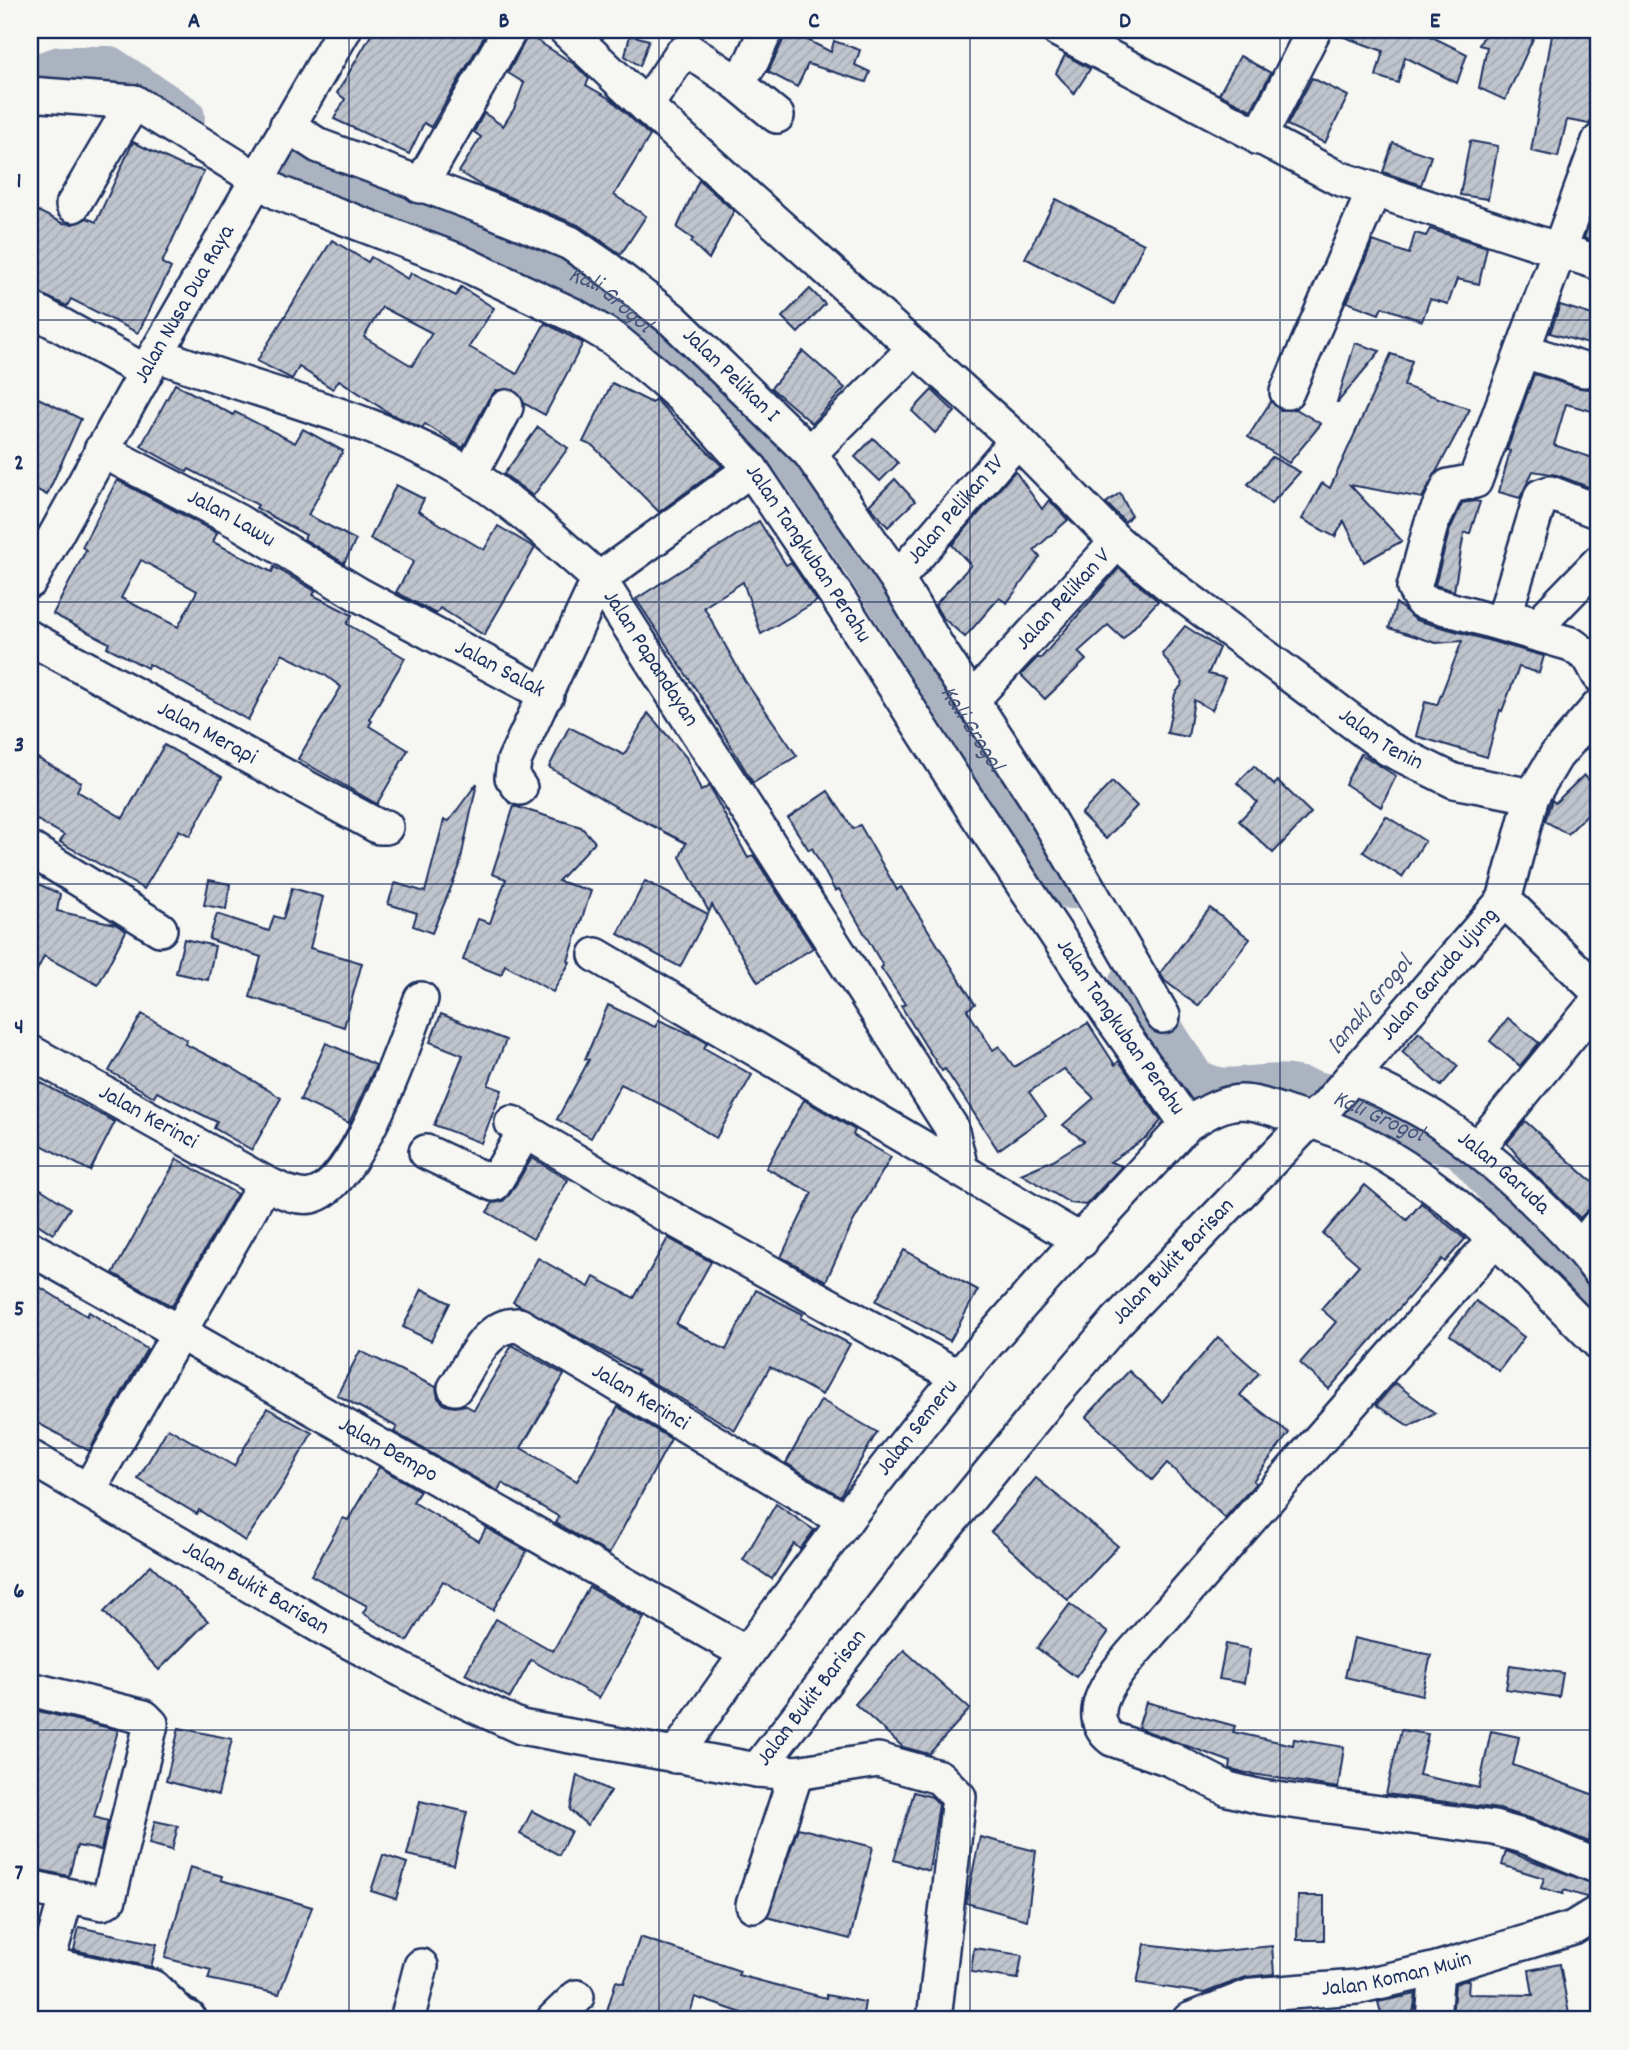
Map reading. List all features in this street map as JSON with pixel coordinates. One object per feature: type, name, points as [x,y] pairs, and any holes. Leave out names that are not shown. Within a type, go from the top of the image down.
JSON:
[{"type":"main road","points":[[35,1974],[151,1989],[185,2020]]},
{"type":"street","name":"Jalan Nusa Dua Raya","points":[[30,581],[151,363],[344,30]]},
{"type":"street","points":[[420,186],[510,30]]},
{"type":"street","name":"Jalan Tenin","points":[[566,30],[646,106],[1017,440],[1117,542],[1408,760],[1454,781],[1532,796]]},
{"type":"street","points":[[737,83],[752,61],[766,30]]},
{"type":"street","points":[[1058,30],[1098,38],[1259,138],[1338,178],[1599,263]]},
{"type":"street","points":[[1259,138],[1314,30]]},
{"type":"street","points":[[646,106],[685,51],[696,54],[777,116]]},
{"type":"street","points":[[30,94],[134,102],[72,205]]},
{"type":"street","name":"Jalan Tangkuban Perahu","points":[[134,102],[255,181],[279,193],[456,260],[575,316],[614,339],[704,417],[751,469],[1111,1017],[1187,1124]]},
{"type":"street","name":"Jalan Pelikan I","points":[[287,125],[311,142],[420,186],[532,226],[569,243],[605,267],[673,320],[810,453],[897,579],[1034,794],[1163,1016]]},
{"type":"street","points":[[1599,141],[1475,481],[1468,484],[1452,483],[1431,525],[1414,588],[1421,601],[1571,644],[1590,658],[1599,675]]},
{"type":"street","points":[[1287,391],[1374,190]]},
{"type":"street","name":"Jalan Papandayan","points":[[30,307],[151,363],[344,419],[436,457],[470,475],[536,524],[599,579],[951,1127],[961,1169]]},
{"type":"street","points":[[810,453],[915,348]]},
{"type":"street","points":[[1524,351],[1584,370]]},
{"type":"street","points":[[470,475],[506,407]]},
{"type":"street","name":"Jalan Pelikan IV","points":[[897,579],[1017,440]]},
{"type":"street","name":"Jalan Lawu","points":[[102,450],[237,521],[358,594]]},
{"type":"street","name":"Jalan Salak","points":[[358,594],[547,695],[599,579],[751,469]]},
{"type":"street","points":[[1599,512],[1550,493],[1541,496],[1505,614],[1538,625],[1599,562]]},
{"type":"street","name":"Jalan Pelikan V","points":[[972,700],[1117,542]]},
{"type":"street","name":"Jalan Merapi","points":[[30,638],[379,827],[386,827]]},
{"type":"street","points":[[520,788],[512,777],[514,761],[547,695]]},
{"type":"street","name":"Jalan Garuda Ujung","points":[[1317,1114],[1504,901],[1532,796],[1556,756],[1599,706]]},
{"type":"street","points":[[30,849],[160,929]]},
{"type":"street","points":[[1504,901],[1599,992]]},
{"type":"street","points":[[596,955],[1081,1241]]},
{"type":"street","name":"Jalan Kerinci","points":[[30,1052],[265,1183],[302,1197],[322,1192],[335,1178],[372,1122],[392,1079],[421,999]]},
{"type":"street","points":[[1483,1142],[1599,1000]]},
{"type":"street","name":"Jalan Garuda","points":[[1351,1078],[1483,1142],[1593,1248]]},
{"type":"street","points":[[1187,1124],[1214,1108],[1240,1102],[1317,1114],[1416,1171],[1495,1239],[1599,1343]]},
{"type":"street","name":"Jalan Bukit Barisan","points":[[30,1457],[320,1626],[486,1712],[521,1727],[757,1770],[909,1572],[1051,1398],[1116,1322],[1317,1114]]},
{"type":"street","name":"Jalan Semeru","points":[[675,1756],[746,1653],[958,1377],[1187,1124]]},
{"type":"street","points":[[426,1152],[494,1184],[519,1127],[666,1215],[958,1377]]},
{"type":"street","points":[[88,1491],[102,1473],[177,1334],[265,1183]]},
{"type":"street","points":[[1495,1239],[1151,1632],[1106,1689],[1098,1708],[1098,1721],[1104,1732],[1112,1738],[1172,1760],[1228,1789],[1261,1797],[1494,1828],[1529,1838],[1599,1867]]},
{"type":"street","name":"Jalan Dempo","points":[[30,1248],[177,1334],[746,1653]]},
{"type":"street","name":"Jalan Kerinci","points":[[455,1388],[491,1334],[501,1327],[519,1325],[845,1521]]},
{"type":"street","points":[[30,1689],[144,1717],[151,1724],[109,1899],[102,1903],[30,1887]]},
{"type":"street","points":[[757,1770],[796,1773],[878,1760],[939,1777],[959,1797],[934,2020]]},
{"type":"street","points":[[753,1905],[796,1773]]},
{"type":"street","points":[[35,1974],[66,1897]]},
{"type":"street","name":"Jalan Koman Muin","points":[[1189,2020],[1253,1995],[1357,1986],[1437,1969],[1573,1928],[1599,1912]]},
{"type":"street","points":[[407,2020],[421,1966]]},
{"type":"street","points":[[1433,2020],[1437,1969]]},
{"type":"street","points":[[553,2020],[577,1997]]},
{"type":"building","points":[[374,30],[488,30],[431,127],[424,123],[409,154],[334,119],[345,99],[337,93]]},
{"type":"building","points":[[788,30],[831,52],[834,41],[860,50],[855,65],[870,72],[866,82],[808,64],[797,87],[768,72]]},
{"type":"building","points":[[1333,30],[1418,30],[1467,54],[1457,83],[1405,57],[1398,83],[1376,76],[1383,51],[1333,33]]},
{"type":"building","points":[[1487,30],[1537,30],[1505,100],[1479,88],[1487,47],[1479,45]]},
{"type":"building","points":[[1553,30],[1599,30],[1599,72],[1591,96],[1596,97],[1590,124],[1567,120],[1558,157],[1531,151]]},
{"type":"building","points":[[528,35],[574,64],[589,79],[586,85],[612,100],[650,136],[614,195],[646,216],[621,254],[578,225],[482,186],[459,172],[481,137],[474,132],[484,113],[503,126],[514,109],[524,83],[508,73]]},
{"type":"building","points":[[630,35],[649,40],[640,66],[625,56]]},
{"type":"building","points":[[1065,55],[1090,69],[1074,94],[1056,73]]},
{"type":"building","points":[[1240,56],[1271,73],[1251,110],[1219,94]]},
{"type":"building","points":[[1312,78],[1348,96],[1325,143],[1287,125]]},
{"type":"building","points":[[1470,141],[1498,146],[1488,199],[1460,195]]},
{"type":"building","points":[[133,142],[183,166],[204,171],[162,263],[171,268],[138,333],[71,299],[67,306],[30,289],[30,207],[62,223],[73,224],[87,218],[96,222]]},
{"type":"building","points":[[1393,143],[1431,156],[1421,185],[1383,172]]},
{"type":"building","points":[[699,180],[734,211],[709,259],[691,242],[693,239],[677,228]]},
{"type":"building","points":[[1599,196],[1599,243],[1584,238]]},
{"type":"building","points":[[1056,199],[1144,244],[1114,304],[1025,258]]},
{"type":"building","points":[[1430,229],[1487,247],[1479,284],[1457,279],[1448,304],[1430,299],[1422,321],[1382,307],[1379,314],[1347,302],[1373,241],[1409,254],[1415,233],[1426,236]]},
{"type":"building","points":[[332,240],[368,262],[371,257],[408,279],[411,273],[456,296],[461,287],[494,308],[469,347],[517,374],[545,323],[583,343],[545,415],[525,404],[514,390],[496,390],[489,398],[463,448],[425,424],[422,428],[389,413],[339,380],[333,389],[299,367],[292,379],[257,361]],"holes":[[[382,307],[432,333],[412,366],[364,337]]]},
{"type":"building","points":[[810,289],[825,304],[798,333],[782,317]]},
{"type":"building","points":[[1560,305],[1599,317],[1599,347],[1550,333]]},
{"type":"building","points":[[1355,343],[1380,351],[1337,402]]},
{"type":"building","points":[[803,351],[845,388],[812,423],[771,388]]},
{"type":"building","points":[[1391,354],[1412,361],[1404,386],[1470,409],[1422,498],[1350,485],[1402,541],[1364,562],[1344,521],[1335,537],[1302,519],[1322,483],[1330,488]]},
{"type":"building","points":[[1534,374],[1579,388],[1589,389],[1599,383],[1599,413],[1566,404],[1554,445],[1599,460],[1599,491],[1557,475],[1533,471],[1520,498],[1499,492],[1510,451],[1507,450]]},
{"type":"building","points":[[612,383],[652,403],[655,399],[722,466],[659,512],[593,446],[583,442]]},
{"type":"building","points":[[175,384],[233,415],[235,412],[295,443],[303,429],[343,451],[308,515],[356,540],[344,563],[304,539],[306,535],[256,508],[258,505],[189,469],[187,472],[141,446]]},
{"type":"building","points":[[932,390],[955,412],[935,433],[912,411]]},
{"type":"building","points":[[30,394],[81,419],[47,495],[30,486]]},
{"type":"building","points":[[1271,401],[1280,410],[1296,409],[1321,424],[1289,463],[1248,437]]},
{"type":"building","points":[[538,427],[568,448],[533,496],[504,474]]},
{"type":"building","points":[[873,438],[898,463],[880,481],[855,457]]},
{"type":"building","points":[[1272,457],[1300,472],[1271,504],[1248,484]]},
{"type":"building","points":[[1015,471],[1042,509],[1049,500],[1068,520],[1034,550],[1040,557],[1007,603],[999,598],[965,637],[942,617],[935,605],[971,565],[952,545]]},
{"type":"building","points":[[895,479],[915,501],[888,527],[869,505]]},
{"type":"building","points":[[117,480],[217,533],[213,542],[272,572],[274,567],[315,591],[313,595],[352,615],[347,624],[405,658],[369,719],[372,721],[369,726],[408,750],[377,804],[298,759],[341,687],[325,675],[282,654],[248,720],[149,664],[147,668],[107,647],[109,643],[53,614],[86,550],[82,547]],"holes":[[[141,560],[197,591],[178,627],[121,598]]]},
{"type":"building","points":[[396,485],[424,499],[418,511],[484,550],[498,526],[535,548],[484,635],[440,608],[436,614],[396,592],[414,561],[370,539]]},
{"type":"building","points":[[1120,493],[1131,515],[1125,522],[1106,503]]},
{"type":"building","points":[[1480,502],[1470,533],[1464,533],[1454,591],[1435,585],[1449,532],[1462,503]]},
{"type":"building","points":[[759,521],[786,565],[791,562],[817,601],[761,634],[743,582],[704,607],[745,681],[797,756],[753,783],[707,706],[636,599]]},
{"type":"building","points":[[1119,568],[1158,601],[1123,639],[1108,625],[1078,652],[1086,660],[1045,699],[1021,675],[1037,658],[1041,658]]},
{"type":"building","points":[[1396,603],[1416,620],[1544,656],[1539,673],[1519,667],[1502,711],[1500,710],[1487,757],[1416,736],[1425,702],[1437,705],[1462,641],[1436,643],[1389,628]]},
{"type":"building","points":[[1185,626],[1219,648],[1208,674],[1225,678],[1212,710],[1194,700],[1188,737],[1167,733],[1175,694],[1183,683],[1162,654]]},
{"type":"building","points":[[648,713],[686,757],[701,791],[709,786],[748,858],[753,855],[813,948],[758,982],[712,905],[709,912],[680,857],[686,843],[618,808],[549,767],[569,727],[624,755]]},
{"type":"building","points":[[164,745],[222,777],[190,836],[179,830],[144,889],[60,842],[64,835],[30,816],[30,754],[81,782],[77,791],[123,818]]},
{"type":"building","points":[[1361,754],[1396,776],[1381,807],[1345,784]]},
{"type":"building","points":[[1254,766],[1274,785],[1278,781],[1311,813],[1273,853],[1239,821],[1257,802],[1237,783]]},
{"type":"building","points":[[1584,775],[1599,791],[1599,802],[1568,834],[1545,821],[1552,800],[1555,803]]},
{"type":"building","points":[[1112,782],[1137,806],[1106,839],[1081,814]]},
{"type":"building","points":[[477,783],[459,868],[432,933],[413,926],[417,913],[388,904],[395,883],[425,892],[444,820],[449,821]]},
{"type":"building","points":[[828,791],[853,829],[860,825],[897,890],[901,887],[975,1004],[967,1010],[993,1050],[999,1046],[1014,1067],[1088,1023],[1115,1065],[1119,1061],[1161,1121],[1147,1137],[1110,1162],[1122,1166],[1086,1205],[1070,1203],[1021,1174],[1053,1160],[1084,1141],[1063,1125],[1094,1098],[1064,1069],[1029,1092],[1046,1116],[998,1150],[945,1069],[942,1071],[925,1045],[901,1006],[905,1004],[881,968],[883,966],[839,889],[835,891],[812,848],[809,850],[788,818]]},
{"type":"building","points":[[514,806],[581,827],[595,842],[558,881],[591,891],[568,961],[570,962],[553,992],[505,965],[501,975],[463,960],[478,919],[490,923],[506,879],[492,874]]},
{"type":"building","points":[[1386,816],[1425,841],[1402,877],[1363,852]]},
{"type":"building","points":[[30,880],[60,894],[57,911],[115,924],[126,931],[98,985],[44,956],[30,985]]},
{"type":"building","points":[[209,880],[230,884],[226,909],[204,905]]},
{"type":"building","points":[[645,881],[708,914],[680,967],[618,934]]},
{"type":"building","points":[[292,888],[323,897],[310,948],[362,963],[344,1027],[250,997],[261,957],[209,939],[217,914],[269,931],[274,916],[283,919]]},
{"type":"building","points":[[1210,908],[1250,939],[1198,1006],[1165,981],[1160,973]]},
{"type":"building","points":[[184,939],[215,946],[208,980],[176,973]]},
{"type":"building","points":[[608,1005],[655,1027],[659,1020],[697,1037],[707,1043],[704,1048],[752,1075],[716,1138],[674,1111],[621,1084],[591,1138],[557,1119],[589,1060],[585,1059]]},
{"type":"building","points":[[142,1014],[187,1040],[185,1044],[231,1067],[281,1098],[252,1150],[214,1128],[217,1122],[157,1092],[154,1097],[109,1071]]},
{"type":"building","points":[[441,1014],[506,1040],[488,1085],[502,1090],[481,1143],[434,1125],[463,1055],[430,1042]]},
{"type":"building","points":[[1508,1018],[1539,1043],[1520,1066],[1490,1041]]},
{"type":"building","points":[[1419,1032],[1458,1066],[1441,1086],[1402,1052]]},
{"type":"building","points":[[326,1043],[376,1065],[349,1123],[300,1100]]},
{"type":"building","points":[[30,1077],[115,1122],[90,1171],[30,1139]]},
{"type":"building","points":[[804,1100],[855,1130],[853,1135],[891,1157],[853,1222],[826,1281],[781,1257],[812,1193],[766,1168]]},
{"type":"building","points":[[1525,1121],[1599,1188],[1599,1206],[1591,1207],[1580,1218],[1528,1168],[1507,1143]]},
{"type":"building","points":[[532,1158],[568,1180],[533,1239],[487,1212],[493,1203],[503,1201],[510,1194]]},
{"type":"building","points":[[177,1159],[237,1194],[172,1306],[113,1273]]},
{"type":"building","points":[[30,1182],[70,1208],[53,1234],[30,1219]]},
{"type":"building","points":[[1365,1185],[1407,1220],[1421,1203],[1465,1239],[1445,1262],[1442,1259],[1329,1389],[1300,1363],[1336,1322],[1321,1309],[1359,1265],[1323,1234]]},
{"type":"building","points":[[668,1238],[711,1262],[676,1324],[726,1350],[756,1290],[803,1314],[801,1318],[850,1344],[822,1395],[770,1367],[735,1430],[636,1373],[638,1371],[513,1302],[538,1258],[589,1287],[594,1277],[634,1298]]},
{"type":"building","points":[[904,1250],[978,1290],[950,1341],[876,1301]]},
{"type":"building","points":[[30,1281],[87,1316],[89,1312],[147,1349],[89,1451],[30,1419]]},
{"type":"building","points":[[422,1289],[450,1303],[431,1341],[403,1327]]},
{"type":"building","points":[[1476,1301],[1524,1337],[1499,1371],[1450,1335]]},
{"type":"building","points":[[1218,1337],[1259,1373],[1240,1395],[1289,1433],[1253,1481],[1256,1483],[1225,1518],[1167,1463],[1152,1480],[1086,1417],[1129,1371],[1162,1402]]},
{"type":"building","points":[[512,1345],[564,1375],[521,1448],[577,1481],[618,1407],[671,1439],[609,1554],[556,1523],[559,1517],[502,1483],[498,1491],[394,1432],[397,1427],[337,1395],[360,1351],[436,1387],[438,1398],[445,1405],[465,1405],[474,1410]]},
{"type":"building","points":[[1395,1383],[1435,1413],[1409,1426],[1376,1405]]},
{"type":"building","points":[[821,1400],[877,1432],[840,1496],[786,1463]]},
{"type":"building","points":[[267,1408],[312,1433],[281,1488],[245,1541],[199,1510],[197,1514],[138,1479],[168,1428],[234,1466]]},
{"type":"building","points":[[379,1467],[420,1491],[413,1502],[479,1541],[486,1528],[527,1551],[493,1610],[443,1581],[407,1641],[363,1613],[367,1606],[311,1575],[343,1518],[348,1520]]},
{"type":"building","points":[[1036,1478],[1118,1546],[1068,1600],[991,1532]]},
{"type":"building","points":[[776,1504],[814,1530],[800,1549],[794,1544],[772,1579],[743,1560]]},
{"type":"building","points":[[151,1565],[208,1621],[159,1670],[104,1612]]},
{"type":"building","points":[[589,1587],[644,1618],[599,1698],[531,1660],[510,1698],[465,1674],[496,1619],[553,1651]]},
{"type":"building","points":[[1070,1604],[1108,1633],[1076,1677],[1037,1648]]},
{"type":"building","points":[[1354,1638],[1431,1655],[1422,1695],[1345,1677]]},
{"type":"building","points":[[1226,1644],[1250,1649],[1244,1683],[1219,1679]]},
{"type":"building","points":[[904,1650],[970,1709],[929,1754],[903,1747],[855,1704]]},
{"type":"building","points":[[1510,1665],[1563,1673],[1559,1697],[1506,1689]]},
{"type":"building","points":[[1146,1702],[1235,1726],[1233,1732],[1293,1745],[1294,1739],[1344,1747],[1338,1788],[1235,1771],[1230,1768],[1231,1762],[1138,1728]]},
{"type":"building","points":[[30,1709],[118,1730],[94,1817],[108,1821],[101,1850],[77,1846],[69,1876],[30,1868]]},
{"type":"building","points":[[179,1728],[232,1739],[218,1795],[166,1781]]},
{"type":"building","points":[[1401,1730],[1428,1734],[1419,1775],[1479,1788],[1491,1731],[1519,1737],[1513,1765],[1597,1796],[1589,1842],[1536,1820],[1499,1809],[1386,1794]]},
{"type":"building","points":[[577,1775],[611,1791],[587,1825],[570,1810]]},
{"type":"building","points":[[914,1792],[932,1797],[939,1804],[929,1871],[894,1860]]},
{"type":"building","points":[[420,1801],[467,1812],[454,1865],[407,1855]]},
{"type":"building","points":[[532,1811],[571,1831],[559,1855],[520,1834]]},
{"type":"building","points":[[155,1821],[178,1826],[172,1850],[149,1844]]},
{"type":"building","points":[[798,1828],[873,1847],[850,1939],[767,1917]]},
{"type":"building","points":[[980,1837],[1036,1851],[1027,1920],[966,1903]]},
{"type":"building","points":[[1506,1851],[1599,1886],[1599,1893],[1586,1897],[1564,1890],[1563,1894],[1541,1888],[1544,1878],[1502,1865]]},
{"type":"building","points":[[383,1855],[407,1863],[396,1899],[371,1891]]},
{"type":"building","points":[[190,1867],[222,1876],[221,1880],[312,1907],[279,1994],[208,1979],[211,1970],[165,1958]]},
{"type":"building","points":[[1298,1896],[1324,1896],[1324,1940],[1297,1940]]},
{"type":"building","points":[[79,1927],[157,1944],[151,1967],[74,1950]]},
{"type":"building","points":[[640,1937],[740,1971],[738,1975],[826,1998],[826,1995],[865,2002],[862,2020],[740,2020],[742,2013],[695,1997],[688,2020],[627,2020],[606,2014],[616,1981],[624,1983]]},
{"type":"building","points":[[1145,1944],[1213,1952],[1272,1946],[1274,1974],[1246,1977],[1204,1993],[1137,1983]]},
{"type":"building","points":[[974,1948],[1022,1955],[1018,1979],[971,1972]]},
{"type":"building","points":[[1560,1964],[1570,2020],[1452,2018],[1455,1984],[1469,1979],[1468,1994],[1533,1995],[1529,1970]]},
{"type":"building","points":[[1416,1994],[1412,2020],[1383,2020],[1378,2002]]},
{"type":"waterway","name":"Kali Grogol","points":[[30,78],[60,68],[109,68],[183,117]]},
{"type":"waterway","name":"Kali Grogol","points":[[304,169],[598,286],[792,456],[865,563],[1071,887]]},
{"type":"waterway","name":"Kali Grogol","points":[[1131,982],[1192,1078],[1204,1085],[1227,1090],[1277,1086],[1309,1091],[1342,1102],[1420,1136],[1461,1146],[1599,1298]]},
{"type":"water label","name":"[anak] Grogol","points":[[1371,1005]]}]
